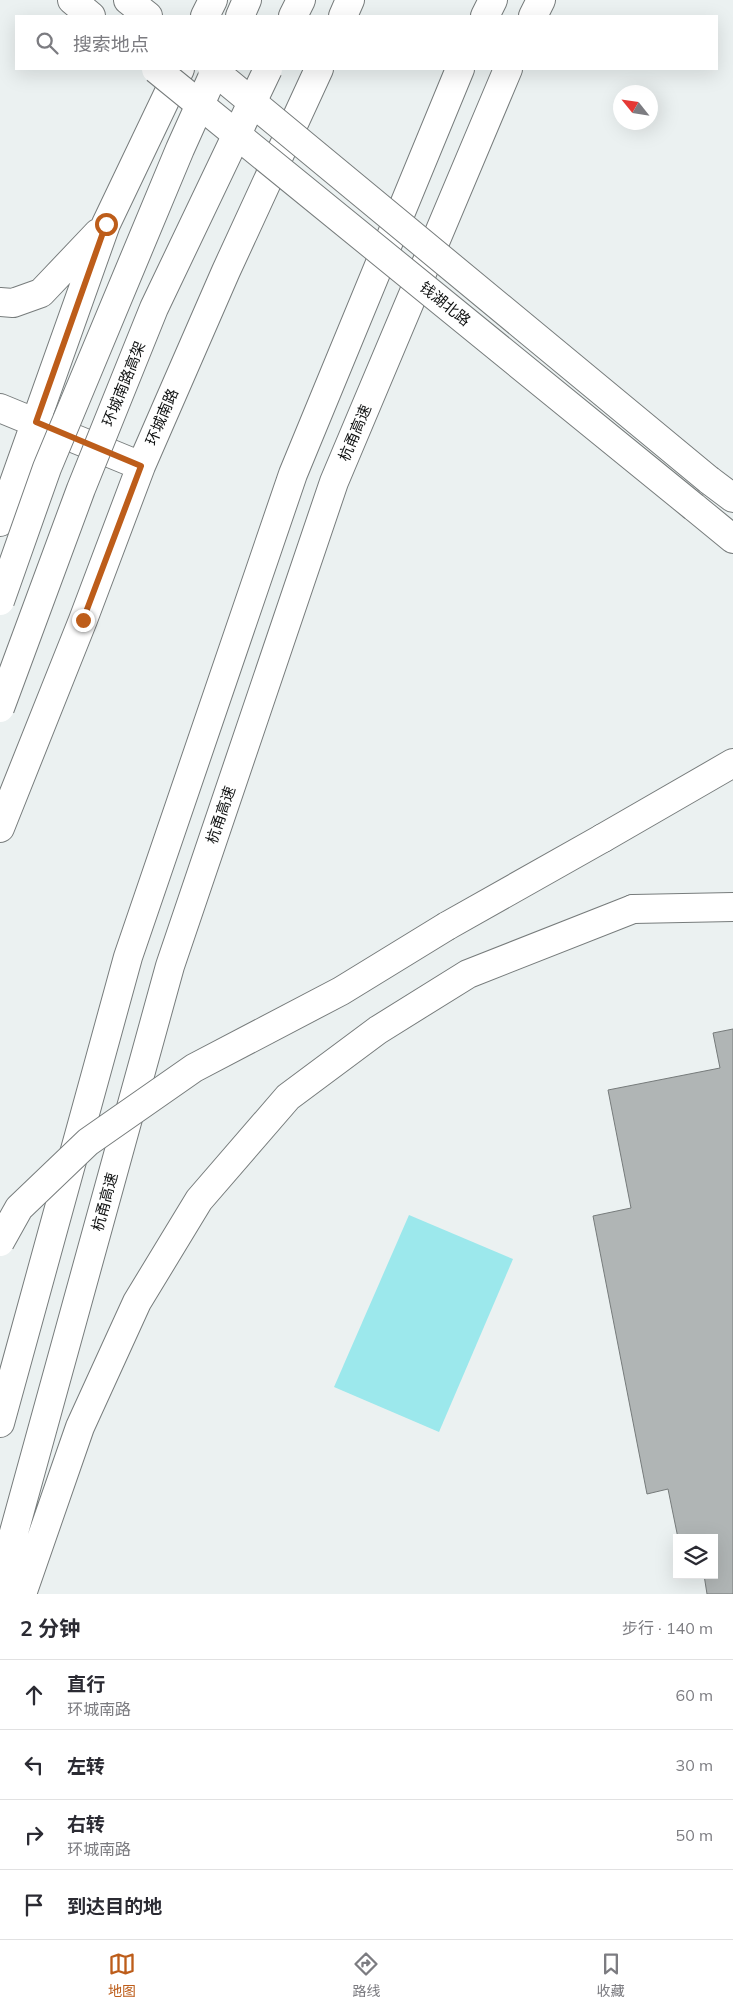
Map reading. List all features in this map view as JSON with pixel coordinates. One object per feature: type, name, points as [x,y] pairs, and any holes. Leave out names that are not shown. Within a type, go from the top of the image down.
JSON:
[{"type":"main road","points":[[72,0],[91,15]]},
{"type":"main road","points":[[128,0],[147,15]]},
{"type":"main road","points":[[206,15],[213,0]]},
{"type":"main road","points":[[240,15],[247,0]]},
{"type":"main road","points":[[293,15],[300,0]]},
{"type":"main road","points":[[343,15],[350,0]]},
{"type":"main road","points":[[485,15],[493,0]]},
{"type":"main road","points":[[534,15],[541,0]]},
{"type":"main road","name":"钱湖北路","points":[[157,70],[733,539]]},
{"type":"main road","points":[[0,522],[106,224],[180,70]]},
{"type":"main road","points":[[213,70],[733,498]]},
{"type":"main road","points":[[0,601],[47,468],[180,149],[216,70]]},
{"type":"main road","name":"环城南路高架","points":[[0,708],[81,489],[154,308],[268,70]]},
{"type":"main road","name":"环城南路","points":[[0,828],[83,620],[141,466],[226,271],[319,70]]},
{"type":"main road","points":[[0,1423],[131,948],[293,474],[460,70]]},
{"type":"main road","name":"杭甬高速","points":[[0,1583],[170,966],[334,482],[508,70]]},
{"type":"main road","points":[[0,302],[13,302],[41,293],[106,224]]},
{"type":"main road","points":[[0,408],[141,466]]},
{"type":"main road","points":[[0,1242],[19,1208],[88,1142],[194,1068],[341,991],[447,926],[733,763]]},
{"type":"main road","points":[[22,1594],[80,1427],[137,1302],[199,1200],[288,1097],[378,1030],[468,974],[633,909],[733,907]]},
{"type":"shaded area","points":[[409,1215],[513,1259],[439,1432],[334,1387]]},
{"type":"building","points":[[733,1029],[733,1594],[707,1594],[705,1579],[718,1579],[718,1534],[677,1534],[668,1489],[647,1494],[593,1216],[631,1208],[608,1090],[720,1068],[713,1033]]},
{"type":"route","points":[[83,620],[141,466],[36,422],[106,224]]}]
